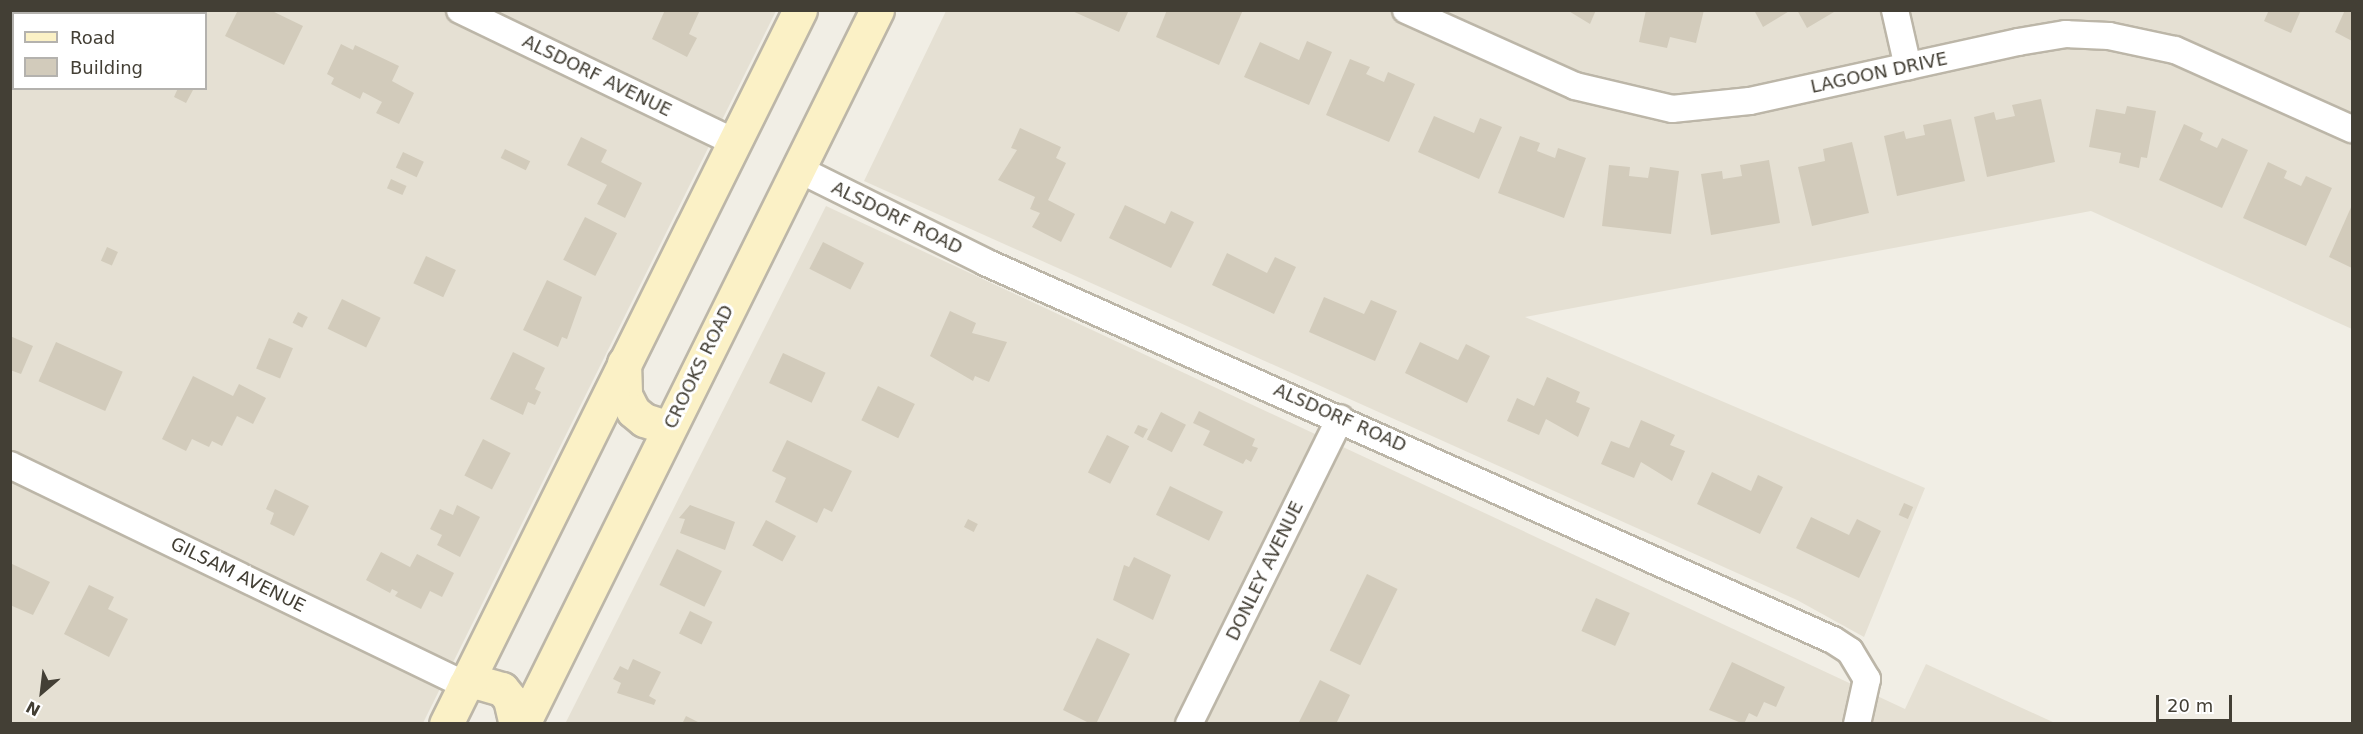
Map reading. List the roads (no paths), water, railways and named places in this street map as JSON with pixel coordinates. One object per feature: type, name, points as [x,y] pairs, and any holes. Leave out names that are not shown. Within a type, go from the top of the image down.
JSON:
[{"type":"main road","points":[[446,723],[800,10]]},
{"type":"main road","name":"CROOKS ROAD","points":[[523,723],[877,10]]},
{"type":"main road","points":[[624,363],[625,394],[633,411],[644,420],[669,428]]},
{"type":"main road","points":[[465,685],[477,682],[502,689],[510,699],[516,723]]},
{"type":"street","name":"ALSDORF AVENUE","points":[[460,10],[734,142]]},
{"type":"street","name":"LAGOON DRIVE","points":[[1406,10],[1575,86],[1672,109],[1750,101],[2066,34],[2109,36],[2175,50],[2352,129]]},
{"type":"street","points":[[1895,10],[1908,67]]},
{"type":"street","name":"ALSDORF ROAD","points":[[798,169],[986,262],[1340,418],[1833,640],[1860,663],[1865,677],[1867,696],[1857,723]]},
{"type":"street","name":"DONLEY AVENUE","points":[[1189,723],[1340,418]]},
{"type":"street","name":"GILSAM AVENUE","points":[[10,465],[465,685]]}]
